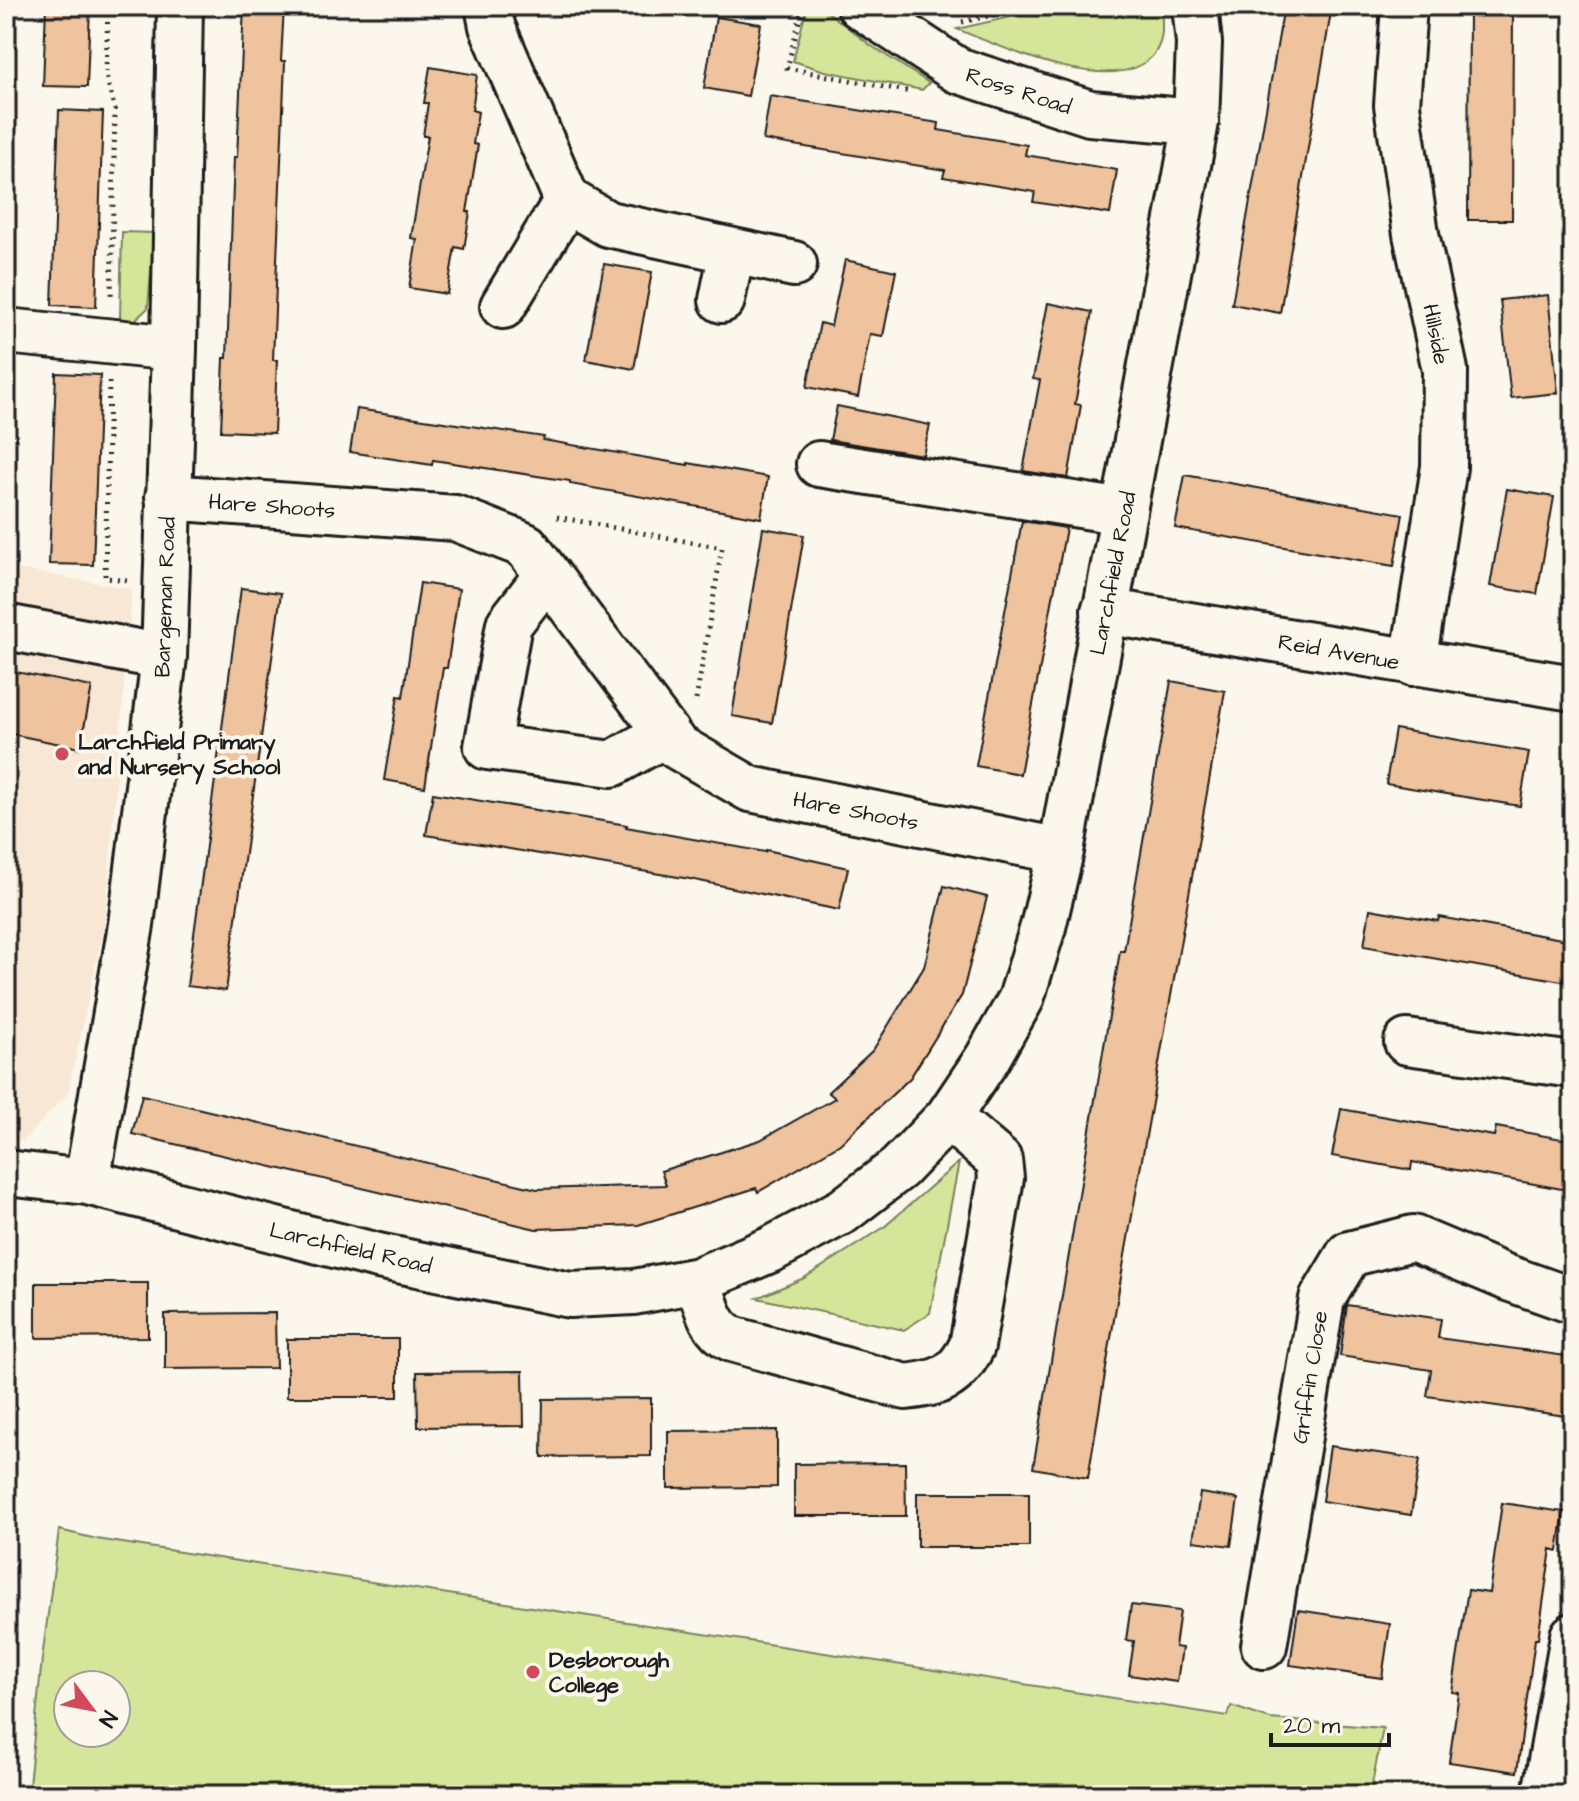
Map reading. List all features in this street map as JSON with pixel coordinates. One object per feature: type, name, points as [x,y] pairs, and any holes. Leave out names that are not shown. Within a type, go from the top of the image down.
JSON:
[{"type":"street","name":"Bargeman Road","points":[[87,1182],[131,925],[164,657],[174,348],[180,6]]},
{"type":"street","points":[[488,6],[492,26],[567,200],[608,224],[794,264]]},
{"type":"street","name":"Ross Road","points":[[860,6],[957,70],[1090,113],[1196,122]]},
{"type":"street","name":"Larchfield Road","points":[[6,1173],[87,1182],[378,1256],[570,1295],[634,1292],[698,1280],[772,1249],[843,1211],[899,1168],[948,1117],[987,1059],[1021,999],[1043,927],[1061,851],[1196,122],[1199,43],[1195,6]]},
{"type":"street","name":"Hillside","points":[[1404,6],[1397,105],[1416,234],[1445,370],[1444,467],[1413,663]]},
{"type":"street","points":[[503,306],[567,200]]},
{"type":"street","points":[[722,300],[732,251]]},
{"type":"street","points":[[6,331],[174,348]]},
{"type":"street","points":[[819,464],[1124,512]]},
{"type":"street","name":"Hare Shoots","points":[[168,497],[455,518],[517,542],[526,546],[677,743],[750,789],[1061,851]]},
{"type":"street","points":[[547,575],[509,624],[487,747],[612,764],[677,743]]},
{"type":"street","name":"Reid Avenue","points":[[1104,611],[1573,688]]},
{"type":"street","points":[[6,627],[164,657]]},
{"type":"street","points":[[1407,1042],[1573,1065]]},
{"type":"street","points":[[698,1280],[713,1323],[720,1334],[732,1339],[906,1387],[948,1378],[963,1364],[972,1346],[1001,1178],[999,1160],[948,1117]]},
{"type":"street","name":"Griffin Close","points":[[1264,1646],[1322,1299],[1349,1254],[1413,1238],[1508,1278],[1573,1301]]},
{"type":"street","points":[[1545,1795],[1573,1636]]},
{"type":"path","points":[[803,6],[787,68],[933,96],[947,63]]},
{"type":"path","points":[[905,35],[1032,6]]},
{"type":"path","points":[[517,542],[529,511],[722,548],[677,743]]},
{"type":"shaded area","name":"Larchfield Primary and Nursery School","points":[[6,567],[132,589],[105,920],[68,1093],[24,1140],[6,1140]]},
{"type":"green space","points":[[807,6],[820,6],[870,45],[929,83],[922,90],[825,71],[793,61]]},
{"type":"green space","points":[[1059,6],[1161,6],[1160,43],[1154,54],[1137,67],[1114,72],[1087,71],[1029,57],[957,29]]},
{"type":"green space","points":[[122,232],[154,233],[148,308],[135,320],[120,320]]},
{"type":"green space","points":[[959,1162],[930,1313],[904,1330],[757,1298],[804,1278],[883,1228]]},
{"type":"green space","name":"Desborough College","points":[[59,1530],[97,1539],[1228,1716],[1231,1706],[1270,1719],[1383,1728],[1370,1795],[28,1795]]},
{"type":"building","points":[[46,6],[90,6],[87,87],[43,86]]},
{"type":"building","points":[[244,6],[284,6],[281,61],[285,61],[273,360],[277,360],[274,433],[221,431]]},
{"type":"building","points":[[1284,6],[1332,6],[1280,313],[1232,304]]},
{"type":"building","points":[[1469,6],[1513,6],[1512,220],[1468,220]]},
{"type":"building","points":[[716,17],[761,24],[748,96],[704,88]]},
{"type":"building","points":[[430,67],[477,75],[472,110],[478,112],[473,144],[478,145],[467,212],[470,212],[464,249],[455,247],[447,294],[409,288],[417,239],[411,238],[428,136],[423,136]]},
{"type":"building","points":[[770,96],[939,123],[938,130],[1027,145],[1025,155],[1117,170],[1110,214],[1033,202],[1035,192],[943,177],[945,170],[763,140]]},
{"type":"building","points":[[59,110],[103,112],[96,307],[52,305]]},
{"type":"building","points":[[845,260],[896,271],[883,336],[870,334],[858,397],[807,387],[820,323],[831,326]]},
{"type":"building","points":[[604,264],[652,272],[634,369],[586,360]]},
{"type":"building","points":[[1548,295],[1558,393],[1511,398],[1500,300]]},
{"type":"building","points":[[1048,303],[1092,312],[1075,404],[1081,405],[1068,478],[1023,471],[1040,380],[1033,379]]},
{"type":"building","points":[[56,373],[100,375],[93,565],[49,564]]},
{"type":"building","points":[[837,406],[930,425],[923,455],[830,440]]},
{"type":"building","points":[[357,409],[544,437],[543,440],[768,477],[761,518],[570,484],[570,481],[433,460],[432,465],[350,452]]},
{"type":"building","points":[[1185,475],[1403,514],[1394,566],[1175,528]]},
{"type":"building","points":[[1507,489],[1554,497],[1537,594],[1490,586]]},
{"type":"building","points":[[1022,521],[1066,528],[1020,774],[976,766]]},
{"type":"building","points":[[763,528],[804,535],[772,723],[732,716]]},
{"type":"building","points":[[420,583],[459,589],[425,787],[384,780],[398,696],[403,697]]},
{"type":"building","points":[[241,588],[281,593],[226,991],[187,986]]},
{"type":"building","points":[[6,670],[92,687],[80,748],[6,733]]},
{"type":"building","points":[[1171,681],[1225,691],[1088,1478],[1033,1468],[1120,951],[1124,951]]},
{"type":"building","points":[[1395,729],[1529,752],[1520,806],[1386,784]]},
{"type":"building","points":[[433,793],[766,850],[848,868],[839,910],[690,879],[426,835]]},
{"type":"building","points":[[944,886],[987,897],[962,995],[910,1078],[840,1144],[758,1192],[756,1188],[638,1225],[536,1229],[132,1134],[142,1095],[537,1189],[666,1185],[661,1171],[760,1140],[835,1098],[828,1092],[873,1050],[924,967]]},
{"type":"building","points":[[1370,909],[1438,921],[1439,917],[1573,941],[1573,983],[1364,946]]},
{"type":"building","points":[[1341,1109],[1494,1136],[1496,1127],[1573,1141],[1573,1191],[1412,1162],[1411,1170],[1332,1156]]},
{"type":"building","points":[[36,1283],[148,1283],[148,1337],[36,1338]]},
{"type":"building","points":[[1347,1305],[1441,1319],[1438,1338],[1573,1357],[1573,1417],[1427,1396],[1431,1370],[1340,1356]]},
{"type":"building","points":[[275,1313],[276,1368],[165,1369],[165,1314]]},
{"type":"building","points":[[287,1339],[398,1339],[398,1397],[287,1397]]},
{"type":"building","points":[[523,1371],[524,1426],[418,1427],[417,1372]]},
{"type":"building","points":[[651,1398],[651,1456],[542,1457],[543,1399]]},
{"type":"building","points":[[777,1430],[777,1487],[668,1488],[668,1431]]},
{"type":"building","points":[[1330,1446],[1420,1459],[1411,1515],[1322,1501]]},
{"type":"building","points":[[905,1463],[906,1516],[794,1516],[794,1464]]},
{"type":"building","points":[[917,1493],[1029,1493],[1029,1547],[917,1547]]},
{"type":"building","points":[[1200,1493],[1238,1499],[1231,1546],[1193,1541]]},
{"type":"building","points":[[1502,1503],[1564,1512],[1558,1551],[1551,1549],[1517,1772],[1449,1762],[1459,1693],[1452,1692],[1468,1590],[1489,1593]]},
{"type":"building","points":[[1131,1605],[1180,1611],[1175,1647],[1182,1648],[1177,1682],[1129,1675],[1134,1641],[1126,1640]]},
{"type":"building","points":[[1298,1610],[1390,1624],[1382,1678],[1290,1665]]},
{"type":"place","name":"Larchfield Primary and Nursery School","points":[[62,754]]},
{"type":"place","name":"Desborough College","points":[[533,1672]]}]
